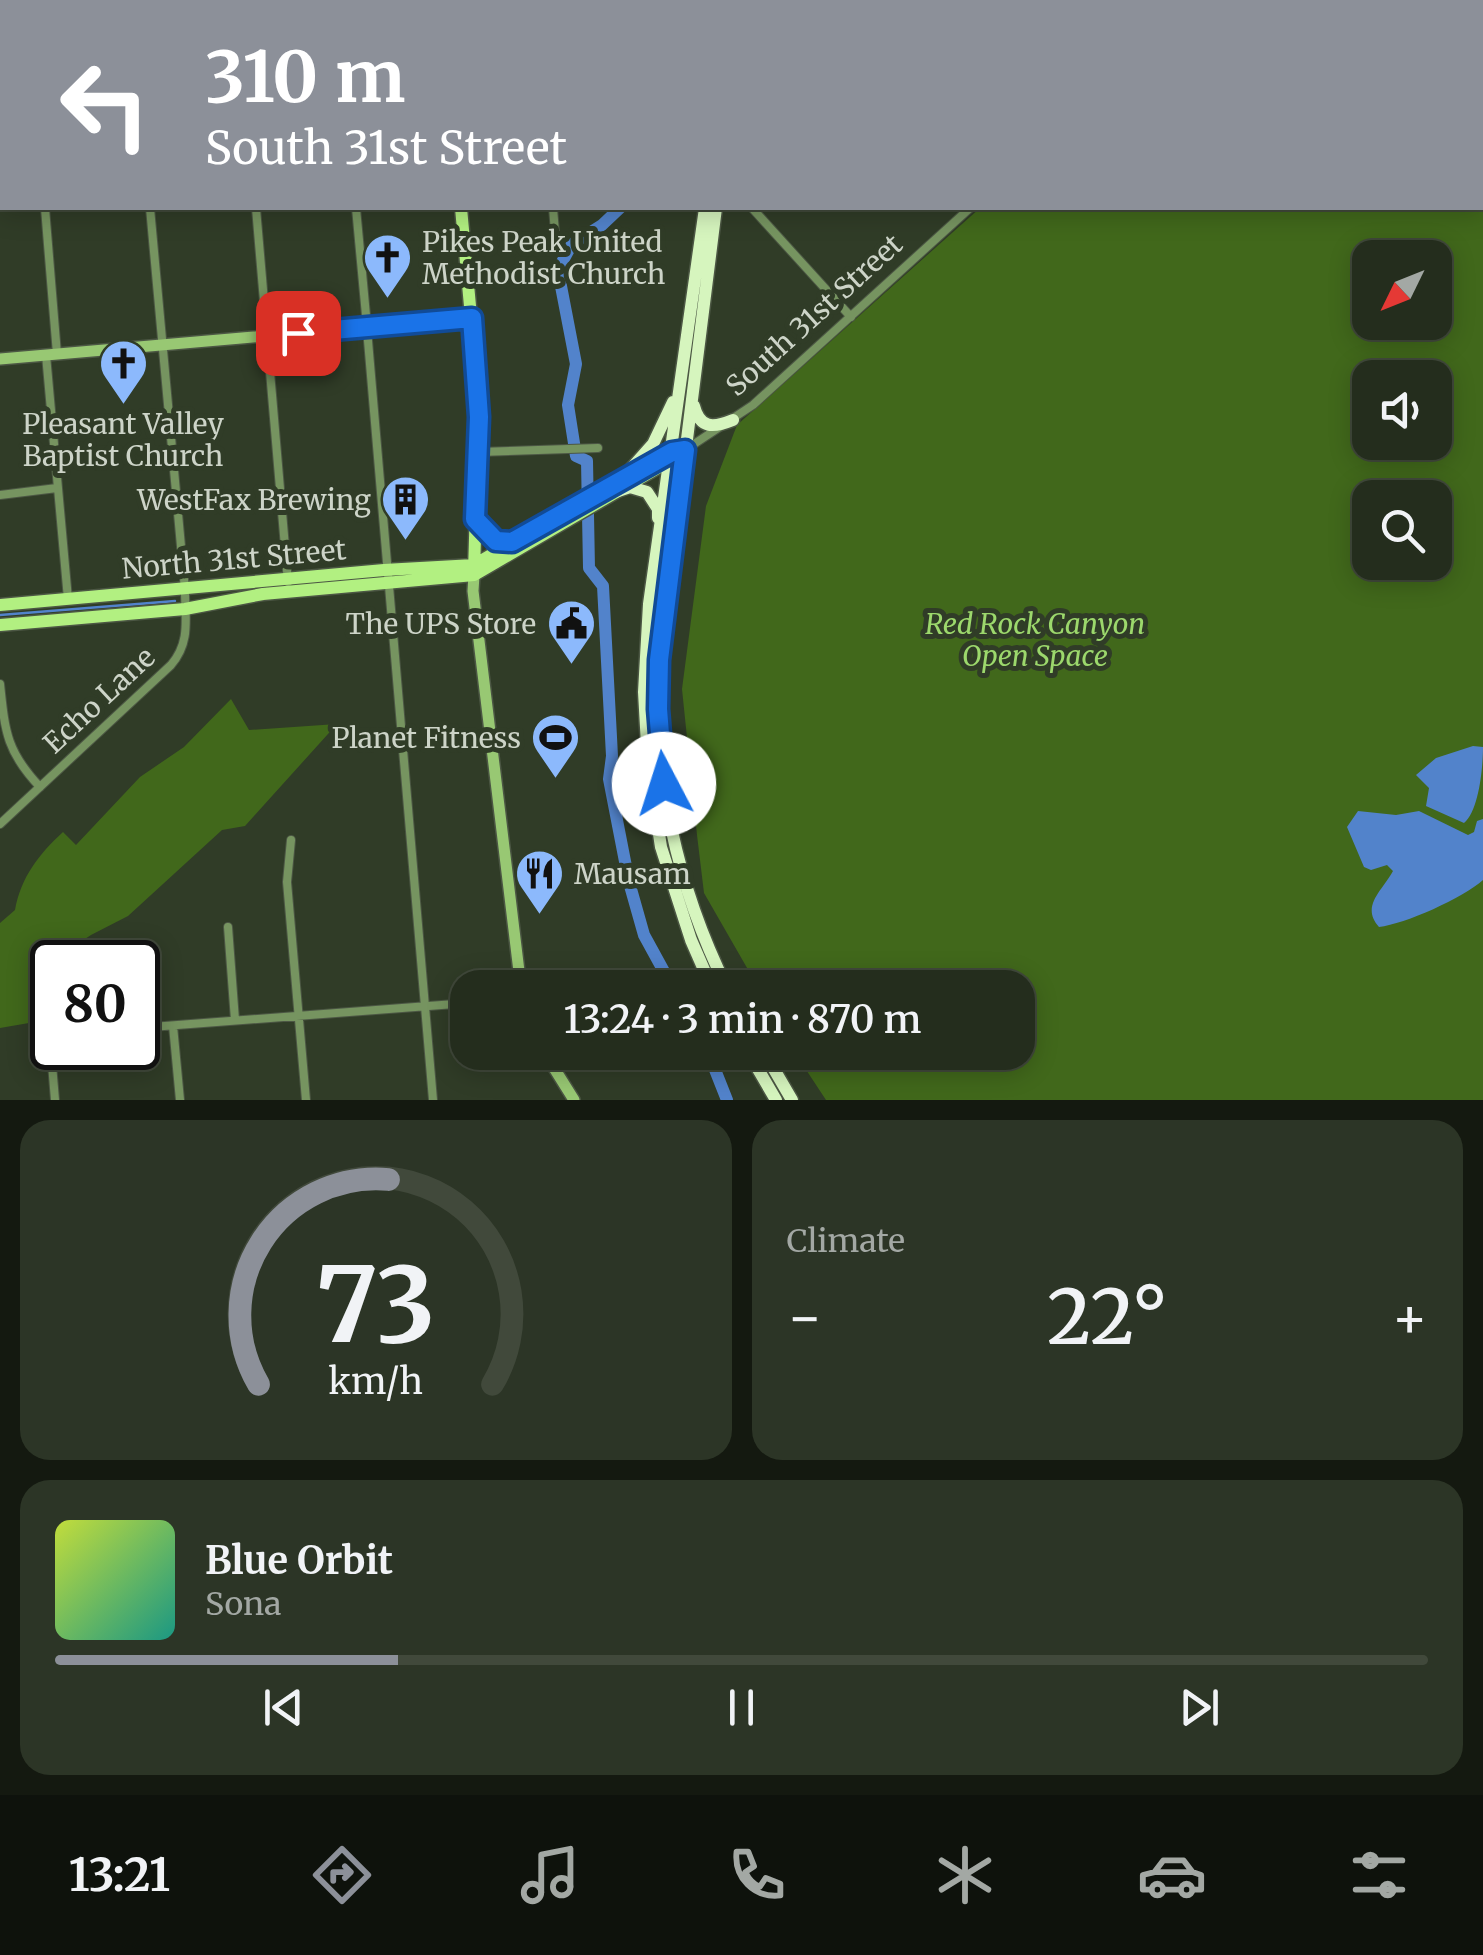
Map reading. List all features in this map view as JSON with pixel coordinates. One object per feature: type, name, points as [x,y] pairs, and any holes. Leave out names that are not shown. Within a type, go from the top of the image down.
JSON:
[{"type":"highway","points":[[705,210],[682,376],[659,660],[655,762],[680,866],[719,970]]},
{"type":"highway","points":[[704,970],[666,864],[645,669],[649,604],[676,454],[692,393],[716,210]]},
{"type":"highway","points":[[610,491],[657,436],[682,376]]},
{"type":"highway","points":[[692,393],[696,414],[706,426],[718,427],[733,420]]},
{"type":"highway","points":[[610,491],[630,487],[644,491],[658,509],[655,574]]},
{"type":"highway","points":[[758,1070],[776,1100]]},
{"type":"highway","points":[[774,1070],[792,1100]]},
{"type":"main road","points":[[461,210],[480,452],[473,592],[519,970]]},
{"type":"main road","points":[[0,358],[472,318]]},
{"type":"main road","name":"South 31st Street","points":[[388,576],[474,570],[676,454]]},
{"type":"main road","name":"South 31st Street","points":[[474,570],[512,542],[576,511]]},
{"type":"main road","points":[[475,519],[496,541],[512,542]]},
{"type":"main road","name":"North 31st Street","points":[[0,605],[388,576]]},
{"type":"main road","name":"North 31st Street","points":[[0,625],[185,609],[288,585]]},
{"type":"main road","points":[[553,1070],[568,1098]]},
{"type":"street","points":[[45,210],[58,488],[68,599]]},
{"type":"street","name":"Echo Lane","points":[[0,824],[179,656],[187,632],[150,210]]},
{"type":"street","points":[[256,210],[288,585]]},
{"type":"street","points":[[356,210],[370,327],[433,1100]]},
{"type":"street","points":[[552,210],[555,232]]},
{"type":"street","points":[[753,210],[851,317]]},
{"type":"street","name":"South 31st Street","points":[[676,454],[733,420],[968,210]]},
{"type":"street","points":[[480,452],[593,447]]},
{"type":"street","points":[[0,495],[58,488]]},
{"type":"street","points":[[0,684],[8,745],[40,787]]},
{"type":"street","points":[[291,840],[287,882],[306,1100]]},
{"type":"street","points":[[228,928],[235,1020]]},
{"type":"street","points":[[160,1027],[450,1003]]},
{"type":"street","points":[[173,1026],[180,1100]]},
{"type":"street","points":[[53,1070],[54,1100]]},
{"type":"green space","name":"Red Rock Canyon Open Space","points":[[978,210],[1483,210],[1483,1100],[826,1100],[806,1070],[1035,1070],[1035,970],[748,970],[704,893],[682,689],[706,506],[737,425]]},
{"type":"green space","points":[[231,699],[249,730],[337,724],[245,826],[222,830],[128,916],[83,940],[30,940],[30,1023],[0,1028],[0,923],[15,910],[32,867],[63,832],[76,845],[140,777],[184,747]]},
{"type":"water","points":[[1473,746],[1483,747],[1481,777],[1477,799],[1464,823],[1426,806],[1429,788],[1416,775],[1436,758]]},
{"type":"water","points":[[1358,811],[1396,815],[1419,811],[1468,835],[1474,832],[1477,821],[1483,819],[1483,880],[1433,909],[1379,927],[1372,905],[1393,871],[1387,865],[1371,870],[1364,867],[1347,827]]},
{"type":"waterway","points":[[618,210],[572,244],[561,264],[560,281],[576,364],[568,405],[576,456],[587,461],[589,568],[603,586],[612,756],[609,779],[629,882],[644,935],[663,970]]},
{"type":"waterway","points":[[0,615],[175,601]]},
{"type":"waterway","points":[[715,1070],[727,1100]]},
{"type":"place","name":"Pikes Peak United Methodist Church","points":[[387,300]]},
{"type":"place","name":"Pleasant Valley Baptist Church","points":[[123,406]]},
{"type":"place","name":"WestFax Brewing","points":[[406,542]]},
{"type":"place","name":"The UPS Store","points":[[571,666]]},
{"type":"place","name":"Planet Fitness","points":[[556,780]]},
{"type":"place","name":"Mausam","points":[[539,916]]},
{"type":"route","points":[[298,333],[472,318],[480,452],[475,519],[496,541],[512,542],[672,452],[685,450],[659,660],[659,736],[664,784]]}]
